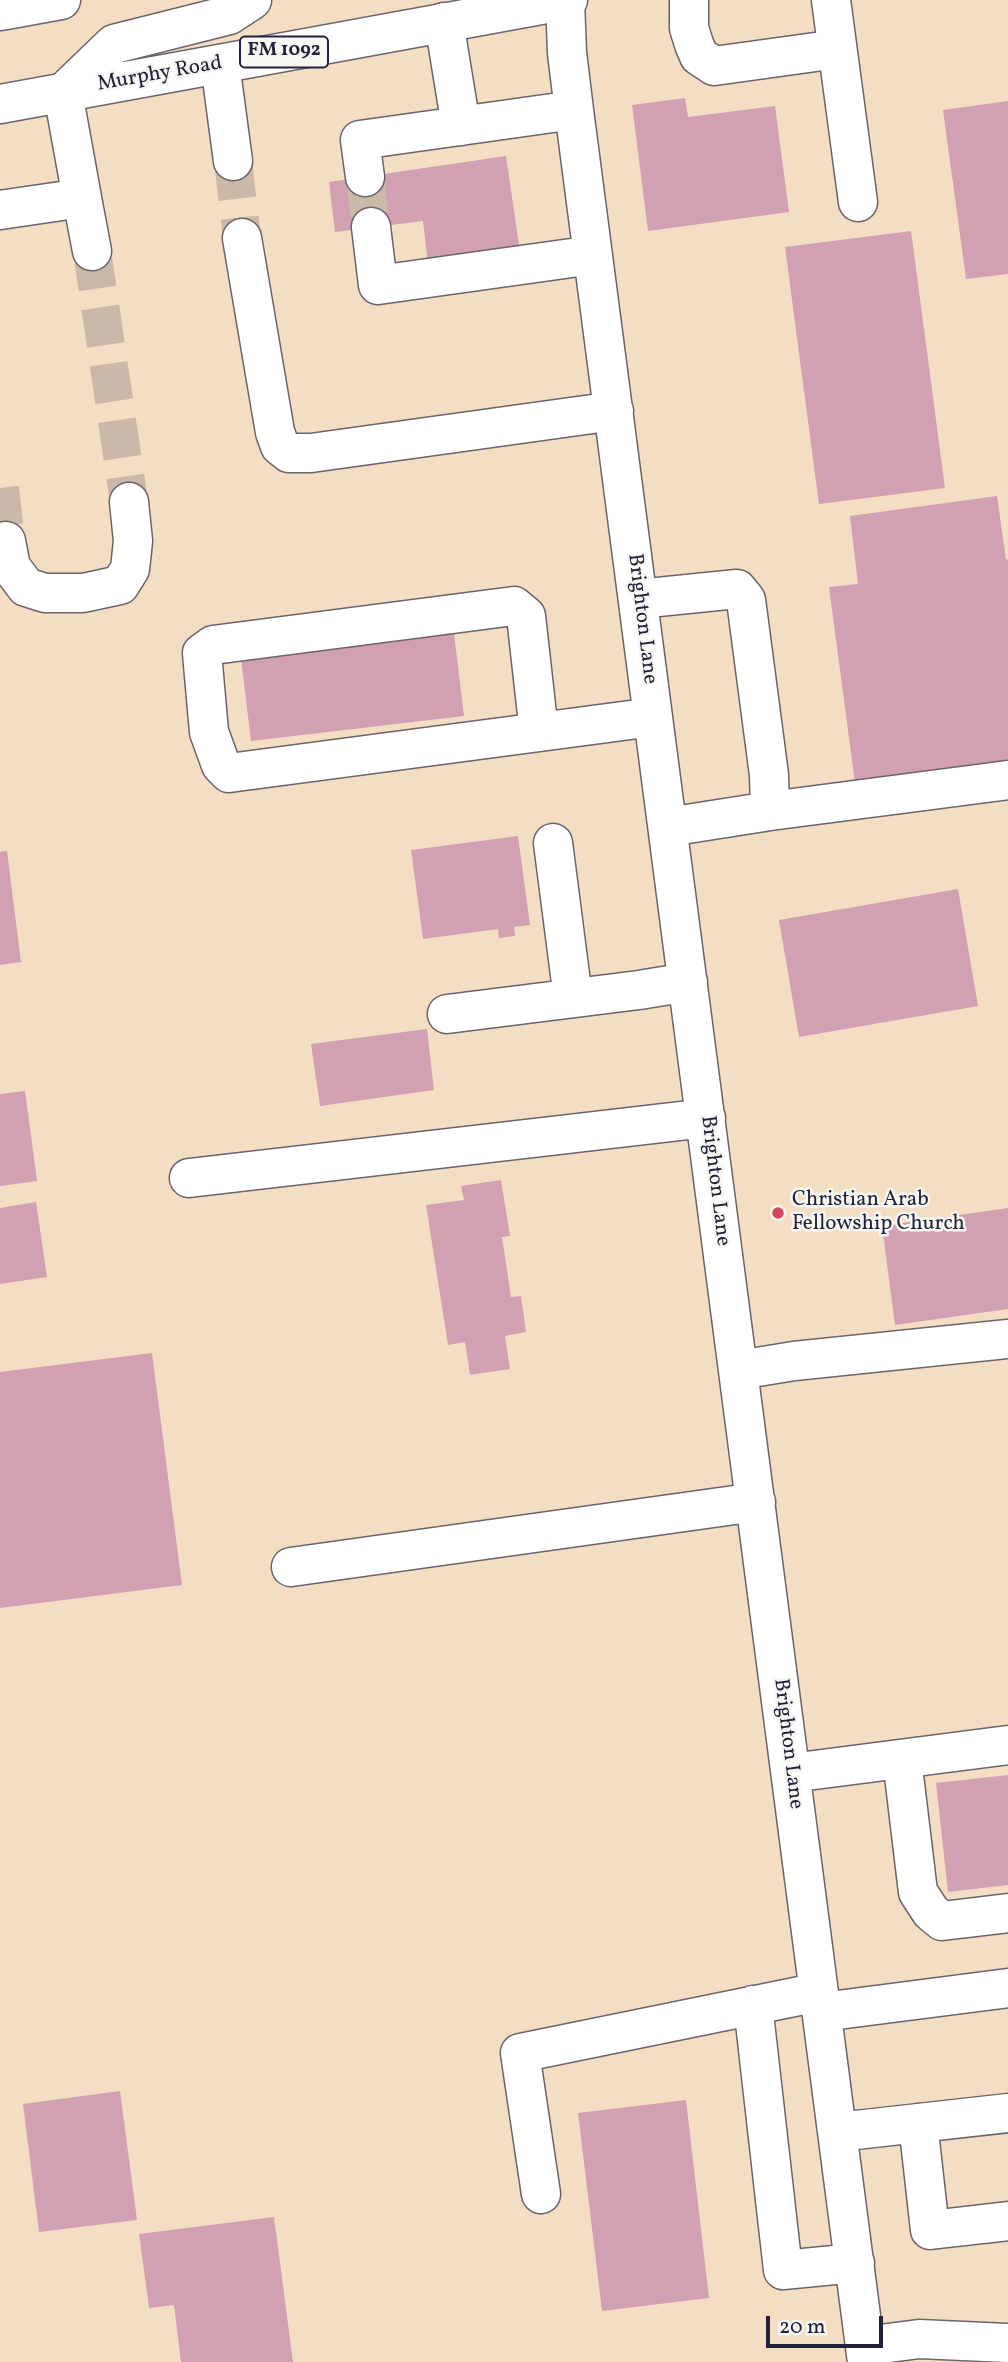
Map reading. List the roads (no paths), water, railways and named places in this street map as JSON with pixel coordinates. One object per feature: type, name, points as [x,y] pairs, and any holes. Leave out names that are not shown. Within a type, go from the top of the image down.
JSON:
[{"type":"street","points":[[0,11],[61,0]]},
{"type":"street","points":[[92,251],[63,93],[114,44],[229,15],[252,0]]},
{"type":"street","name":"Murphy Road","points":[[0,104],[566,0]]},
{"type":"street","name":"Brighton Lane","points":[[566,0],[567,53],[574,110],[866,2354]]},
{"type":"street","points":[[689,0],[689,29],[694,44],[699,56],[714,66],[837,49]]},
{"type":"street","points":[[831,0],[858,202]]},
{"type":"street","points":[[444,22],[461,126]]},
{"type":"street","points":[[220,64],[233,160]]},
{"type":"street","points":[[365,177],[360,140],[574,110]]},
{"type":"street","points":[[0,210],[82,198]]},
{"type":"street","points":[[371,227],[378,285],[593,255]]},
{"type":"street","points":[[242,237],[275,432],[279,446],[289,453],[311,453],[614,411]]},
{"type":"street","points":[[6,541],[11,567],[26,587],[45,593],[83,593],[120,585],[131,569],[133,541],[129,502]]},
{"type":"street","points":[[638,599],[737,589],[746,600],[770,811]]},
{"type":"street","points":[[539,732],[526,617],[514,606],[213,645],[202,653],[209,732],[221,765],[229,773],[653,717]]},
{"type":"street","points":[[668,827],[1008,780]]},
{"type":"street","points":[[553,843],[573,998]]},
{"type":"street","points":[[447,1014],[688,982]]},
{"type":"street","points":[[189,1178],[706,1118]]},
{"type":"street","points":[[738,1370],[794,1361],[1008,1339]]},
{"type":"street","points":[[291,1567],[756,1502]]},
{"type":"street","points":[[791,1773],[1008,1745]]},
{"type":"street","points":[[902,1759],[918,1892],[931,1912],[942,1921],[1008,1913]]},
{"type":"street","points":[[541,2194],[520,2053],[753,2005],[1008,1988]]},
{"type":"street","points":[[753,2005],[783,2270],[855,2263]]},
{"type":"street","points":[[838,2132],[1008,2113]]},
{"type":"street","points":[[918,2123],[930,2230],[1008,2221]]},
{"type":"street","points":[[866,2354],[919,2339],[1008,2343]]},
{"type":"tunnel","points":[[233,161],[242,238]]},
{"type":"tunnel","points":[[365,177],[371,227]]},
{"type":"tunnel","points":[[92,251],[129,502]]},
{"type":"tunnel","points":[[0,488],[6,541]]},
{"type":"place","name":"Christian Arab Fellowship Church","points":[[778,1213]]}]
